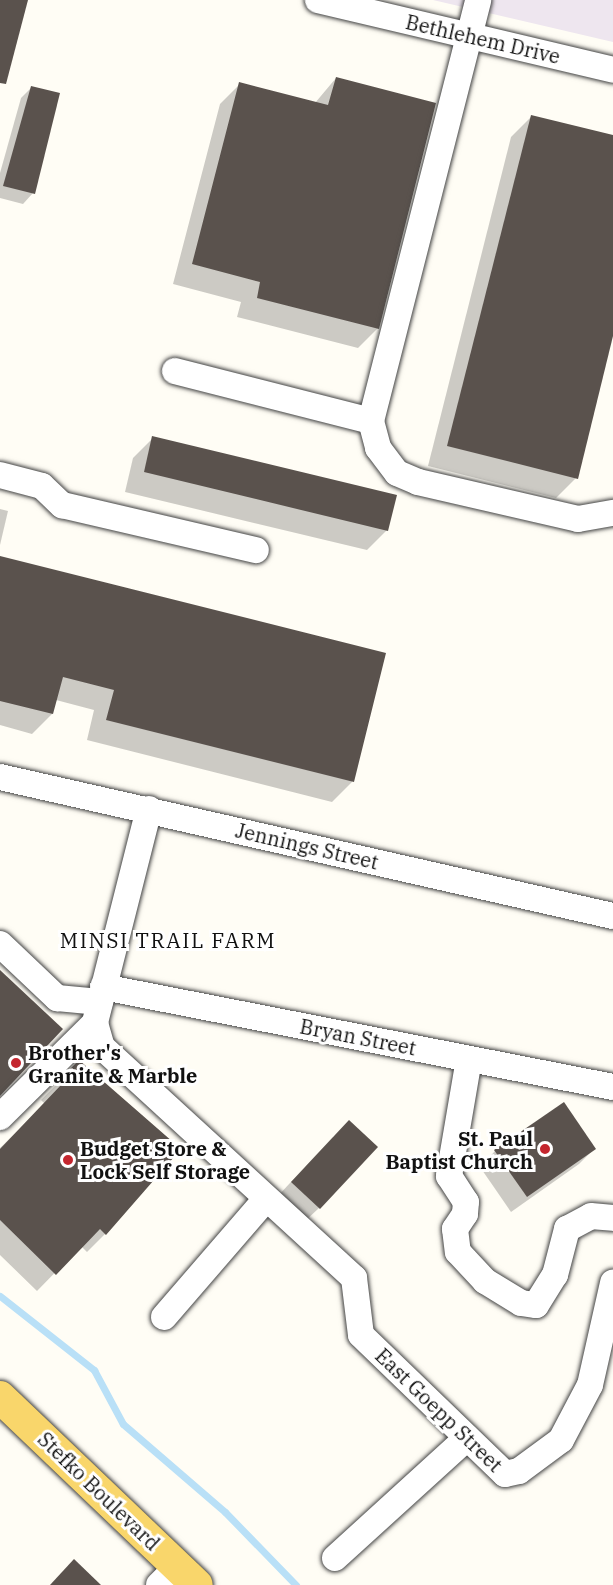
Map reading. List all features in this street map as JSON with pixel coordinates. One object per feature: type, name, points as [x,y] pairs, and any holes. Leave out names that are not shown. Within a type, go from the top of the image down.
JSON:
[{"type":"main road","name":"Stefko Boulevard","points":[[0,1397],[178,1579]]},
{"type":"street","name":"Bethlehem Drive","points":[[318,0],[613,70]]},
{"type":"street","points":[[478,0],[371,421],[378,448],[397,472],[418,482],[578,519],[613,513]]},
{"type":"street","points":[[175,371],[371,421]]},
{"type":"street","points":[[0,475],[42,486],[62,505],[256,550]]},
{"type":"street","name":"Jennings Street","points":[[0,777],[613,916]]},
{"type":"street","points":[[149,809],[99,1004],[102,1047],[266,1199],[164,1317]]},
{"type":"street","name":"Bryan Street","points":[[0,944],[57,998],[469,1059],[613,1087]]},
{"type":"street","points":[[0,1117],[99,1004]]},
{"type":"street","points":[[469,1059],[449,1176],[466,1202],[465,1214],[455,1229],[458,1252],[485,1281],[521,1303],[536,1305],[555,1275],[567,1229],[591,1216],[613,1218]]},
{"type":"street","name":"East Goepp Street","points":[[266,1199],[354,1278],[361,1335],[466,1439],[505,1474],[519,1471],[561,1440],[590,1385],[610,1303]]},
{"type":"street","points":[[334,1558],[466,1439]]},
{"type":"shaded area","points":[[433,0],[613,0],[613,42]]},
{"type":"building","points":[[0,0],[28,0],[6,84],[0,83]]},
{"type":"building","points":[[336,77],[436,103],[379,329],[257,298],[260,282],[192,264],[239,82],[328,105]]},
{"type":"building","points":[[31,86],[60,93],[35,194],[3,186]]},
{"type":"building","points":[[531,115],[613,135],[613,336],[578,479],[447,446]]},
{"type":"building","points":[[152,436],[397,495],[388,531],[144,472]]},
{"type":"building","points":[[0,556],[386,653],[354,782],[106,720],[114,690],[63,677],[53,714],[0,701]]},
{"type":"building","name":"Brother's Granite & Marble","points":[[0,970],[63,1029],[0,1096]]},
{"type":"building","points":[[79,1060],[181,1149],[106,1235],[100,1229],[56,1275],[0,1220],[0,1149],[61,1085],[57,1082]]},
{"type":"building","name":"St. Paul Baptist Church","points":[[564,1102],[596,1149],[527,1197],[494,1150]]},
{"type":"building","points":[[349,1120],[378,1147],[320,1209],[291,1182]]},
{"type":"building","points":[[74,1559],[101,1585],[50,1585]]},
{"type":"waterway","points":[[0,1296],[94,1370],[123,1424],[225,1512],[296,1585]]},
{"type":"place","name":"Brother's Granite & Marble","points":[[16,1063]]},
{"type":"place","name":"St. Paul Baptist Church","points":[[545,1149]]},
{"type":"place","name":"Budget Store & Lock Self Storage","points":[[68,1160]]},
{"type":"district","name":"MINSI TRAIL FARM","points":[[168,940]]}]
